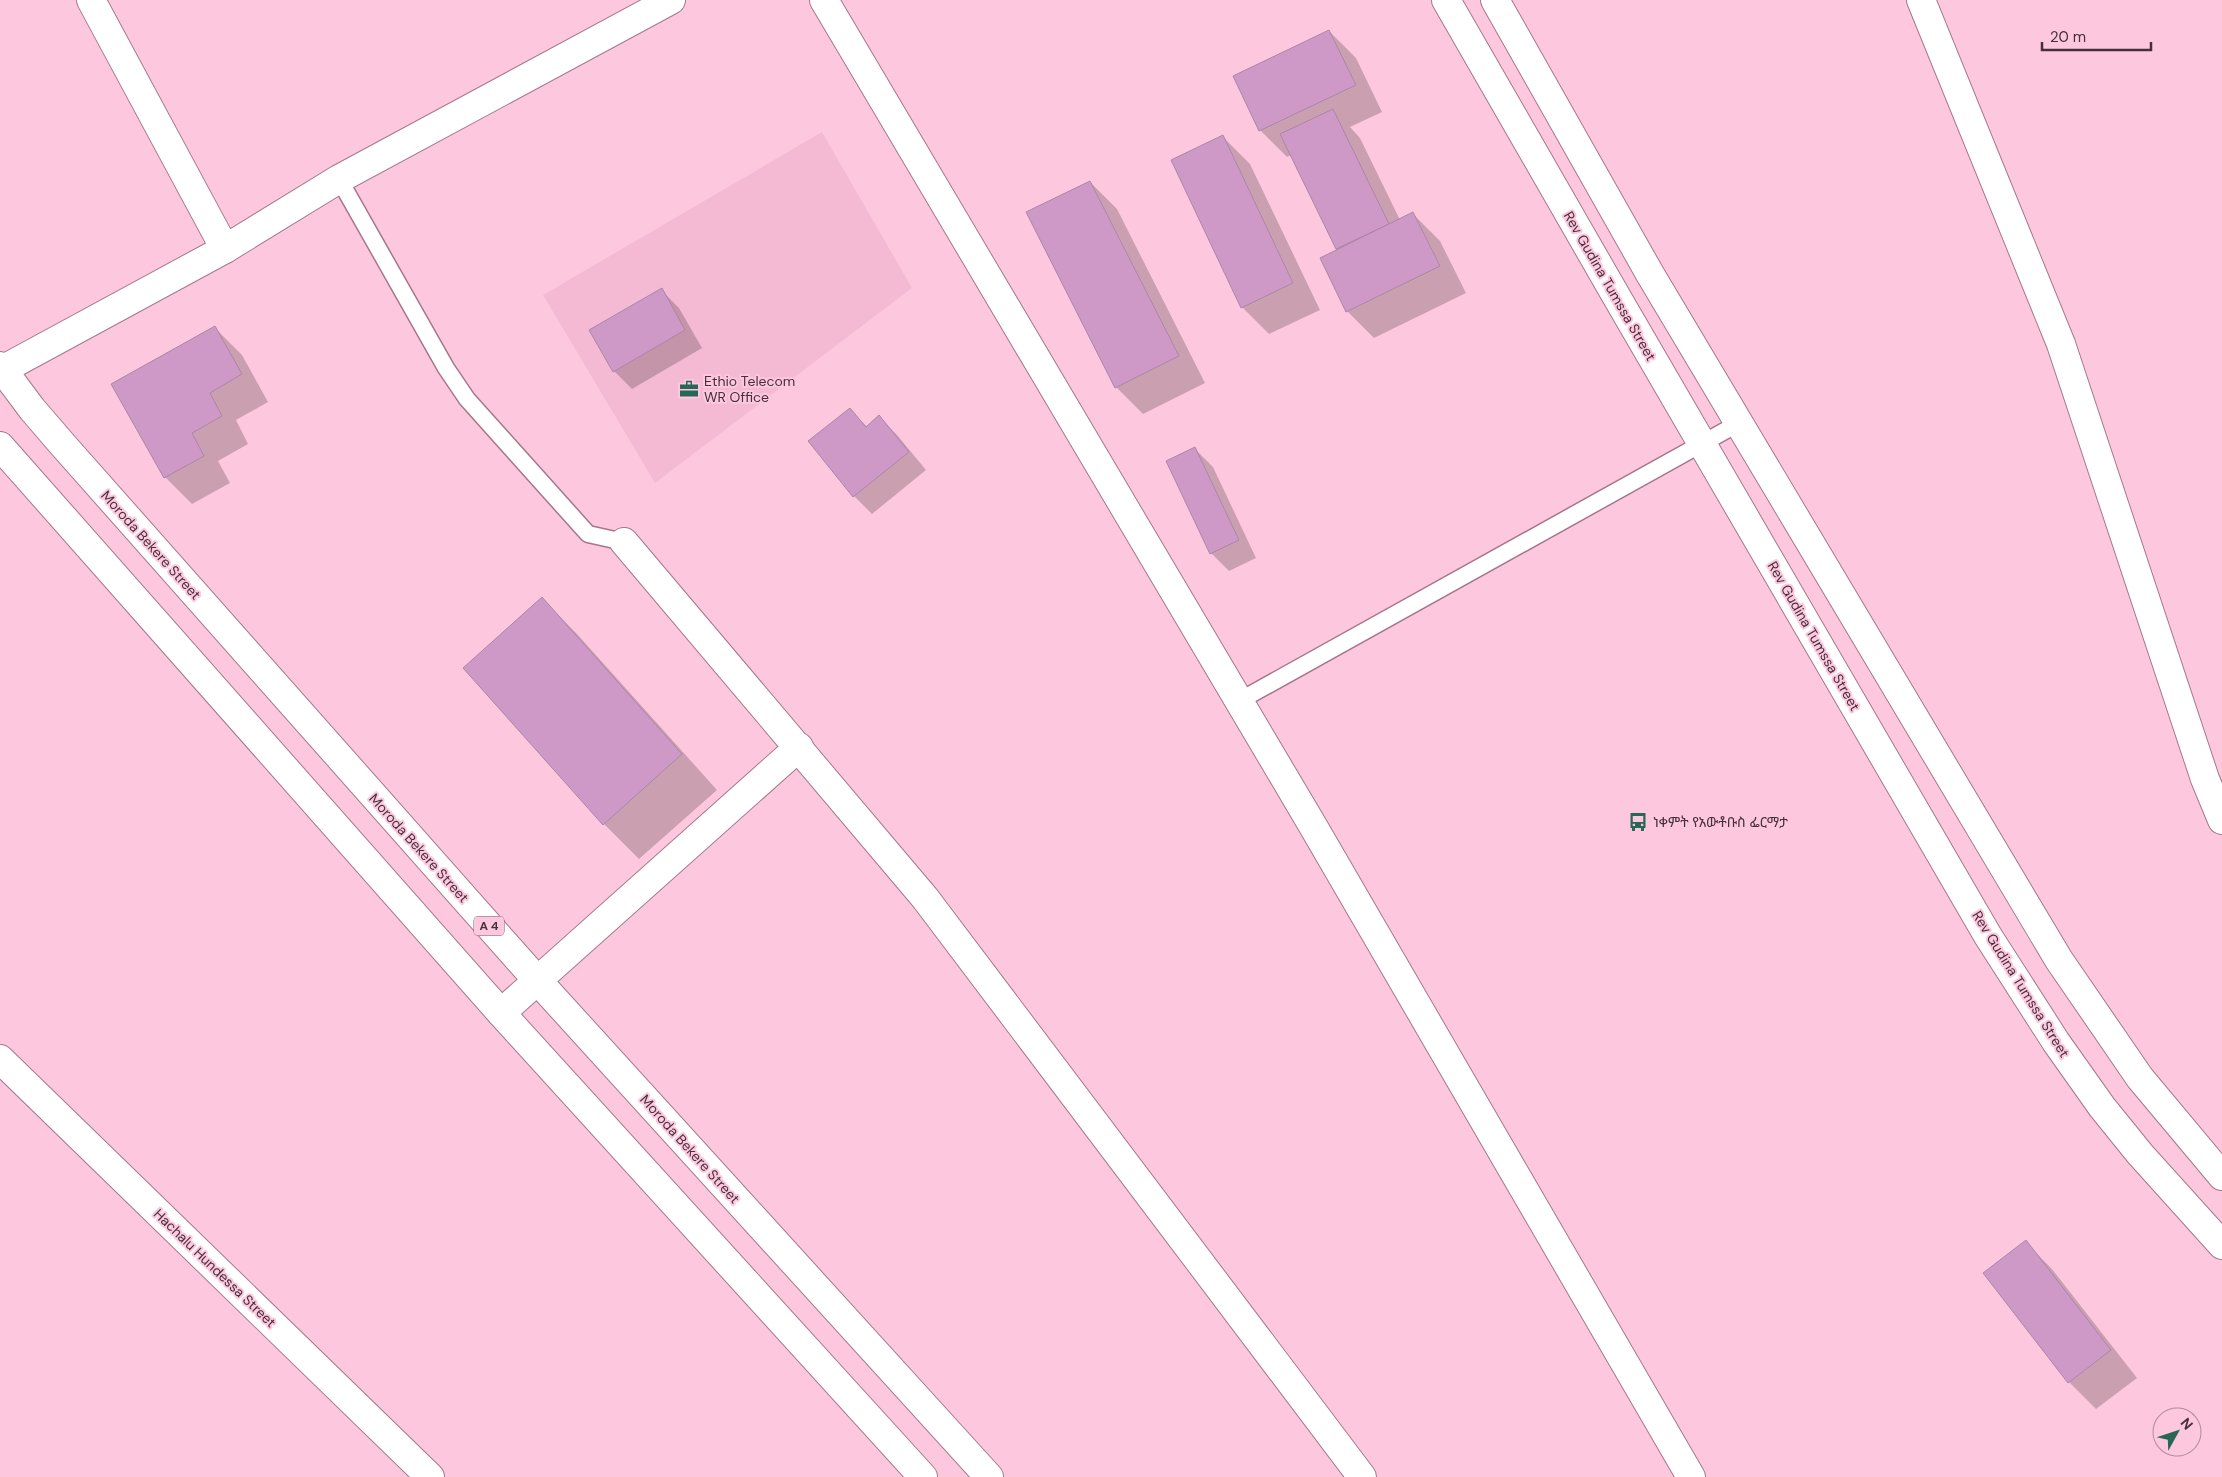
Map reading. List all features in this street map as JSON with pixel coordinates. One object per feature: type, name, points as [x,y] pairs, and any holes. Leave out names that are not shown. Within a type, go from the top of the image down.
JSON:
[{"type":"main road","points":[[91,0],[225,248]]},
{"type":"main road","points":[[1,369],[225,248],[339,179],[672,0]]},
{"type":"main road","points":[[824,0],[1239,701],[1691,1477]]},
{"type":"main road","name":"Rev Gudina Tumssa Street","points":[[1446,0],[1988,936],[2056,1042],[2112,1120],[2222,1245]]},
{"type":"main road","points":[[1495,0],[1650,274],[2059,960],[2140,1078],[2222,1176]]},
{"type":"main road","points":[[1921,0],[2061,344],[2205,779],[2222,820]]},
{"type":"main road","points":[[1615,294],[1650,274]]},
{"type":"main road","name":"Moroda Bekere Street","points":[[1,369],[63,445],[537,980],[989,1477]]},
{"type":"main road","points":[[0,446],[501,1013],[923,1477]]},
{"type":"main road","points":[[624,542],[925,898],[1362,1477]]},
{"type":"main road","points":[[501,1013],[799,747]]},
{"type":"main road","name":"Hachalu Hundessa Street","points":[[0,1059],[404,1465],[430,1477]]},
{"type":"lane","points":[[339,179],[446,368],[467,398],[588,534],[624,542]]},
{"type":"lane","points":[[1239,701],[1738,423]]},
{"type":"shaded area","name":"Ethio Telecom WR Office","points":[[822,132],[912,288],[655,483],[543,295]]},
{"type":"building","points":[[1329,30],[1356,85],[1259,131],[1233,76]]},
{"type":"building","points":[[1333,109],[1389,224],[1336,249],[1280,134]]},
{"type":"building","points":[[1223,135],[1293,283],[1241,308],[1171,160]]},
{"type":"building","points":[[1090,181],[1179,356],[1115,388],[1026,212]]},
{"type":"building","points":[[1413,212],[1440,266],[1346,312],[1320,258]]},
{"type":"building","points":[[662,288],[685,330],[613,372],[589,330]]},
{"type":"building","points":[[215,326],[242,374],[210,393],[222,416],[192,433],[204,456],[164,478],[111,384]]},
{"type":"building","points":[[850,408],[866,427],[879,415],[909,452],[853,497],[808,441]]},
{"type":"building","points":[[1195,447],[1239,540],[1210,554],[1166,461]]},
{"type":"building","points":[[542,597],[682,754],[603,825],[463,668]]},
{"type":"building","points":[[2026,1240],[2111,1350],[2068,1383],[1983,1273]]},
{"type":"place","name":"Ethio Telecom WR Office","points":[[689,389]]},
{"type":"place","name":"ነቀምት የአውቶቡስ ፌርማታ","points":[[1638,822]]}]
